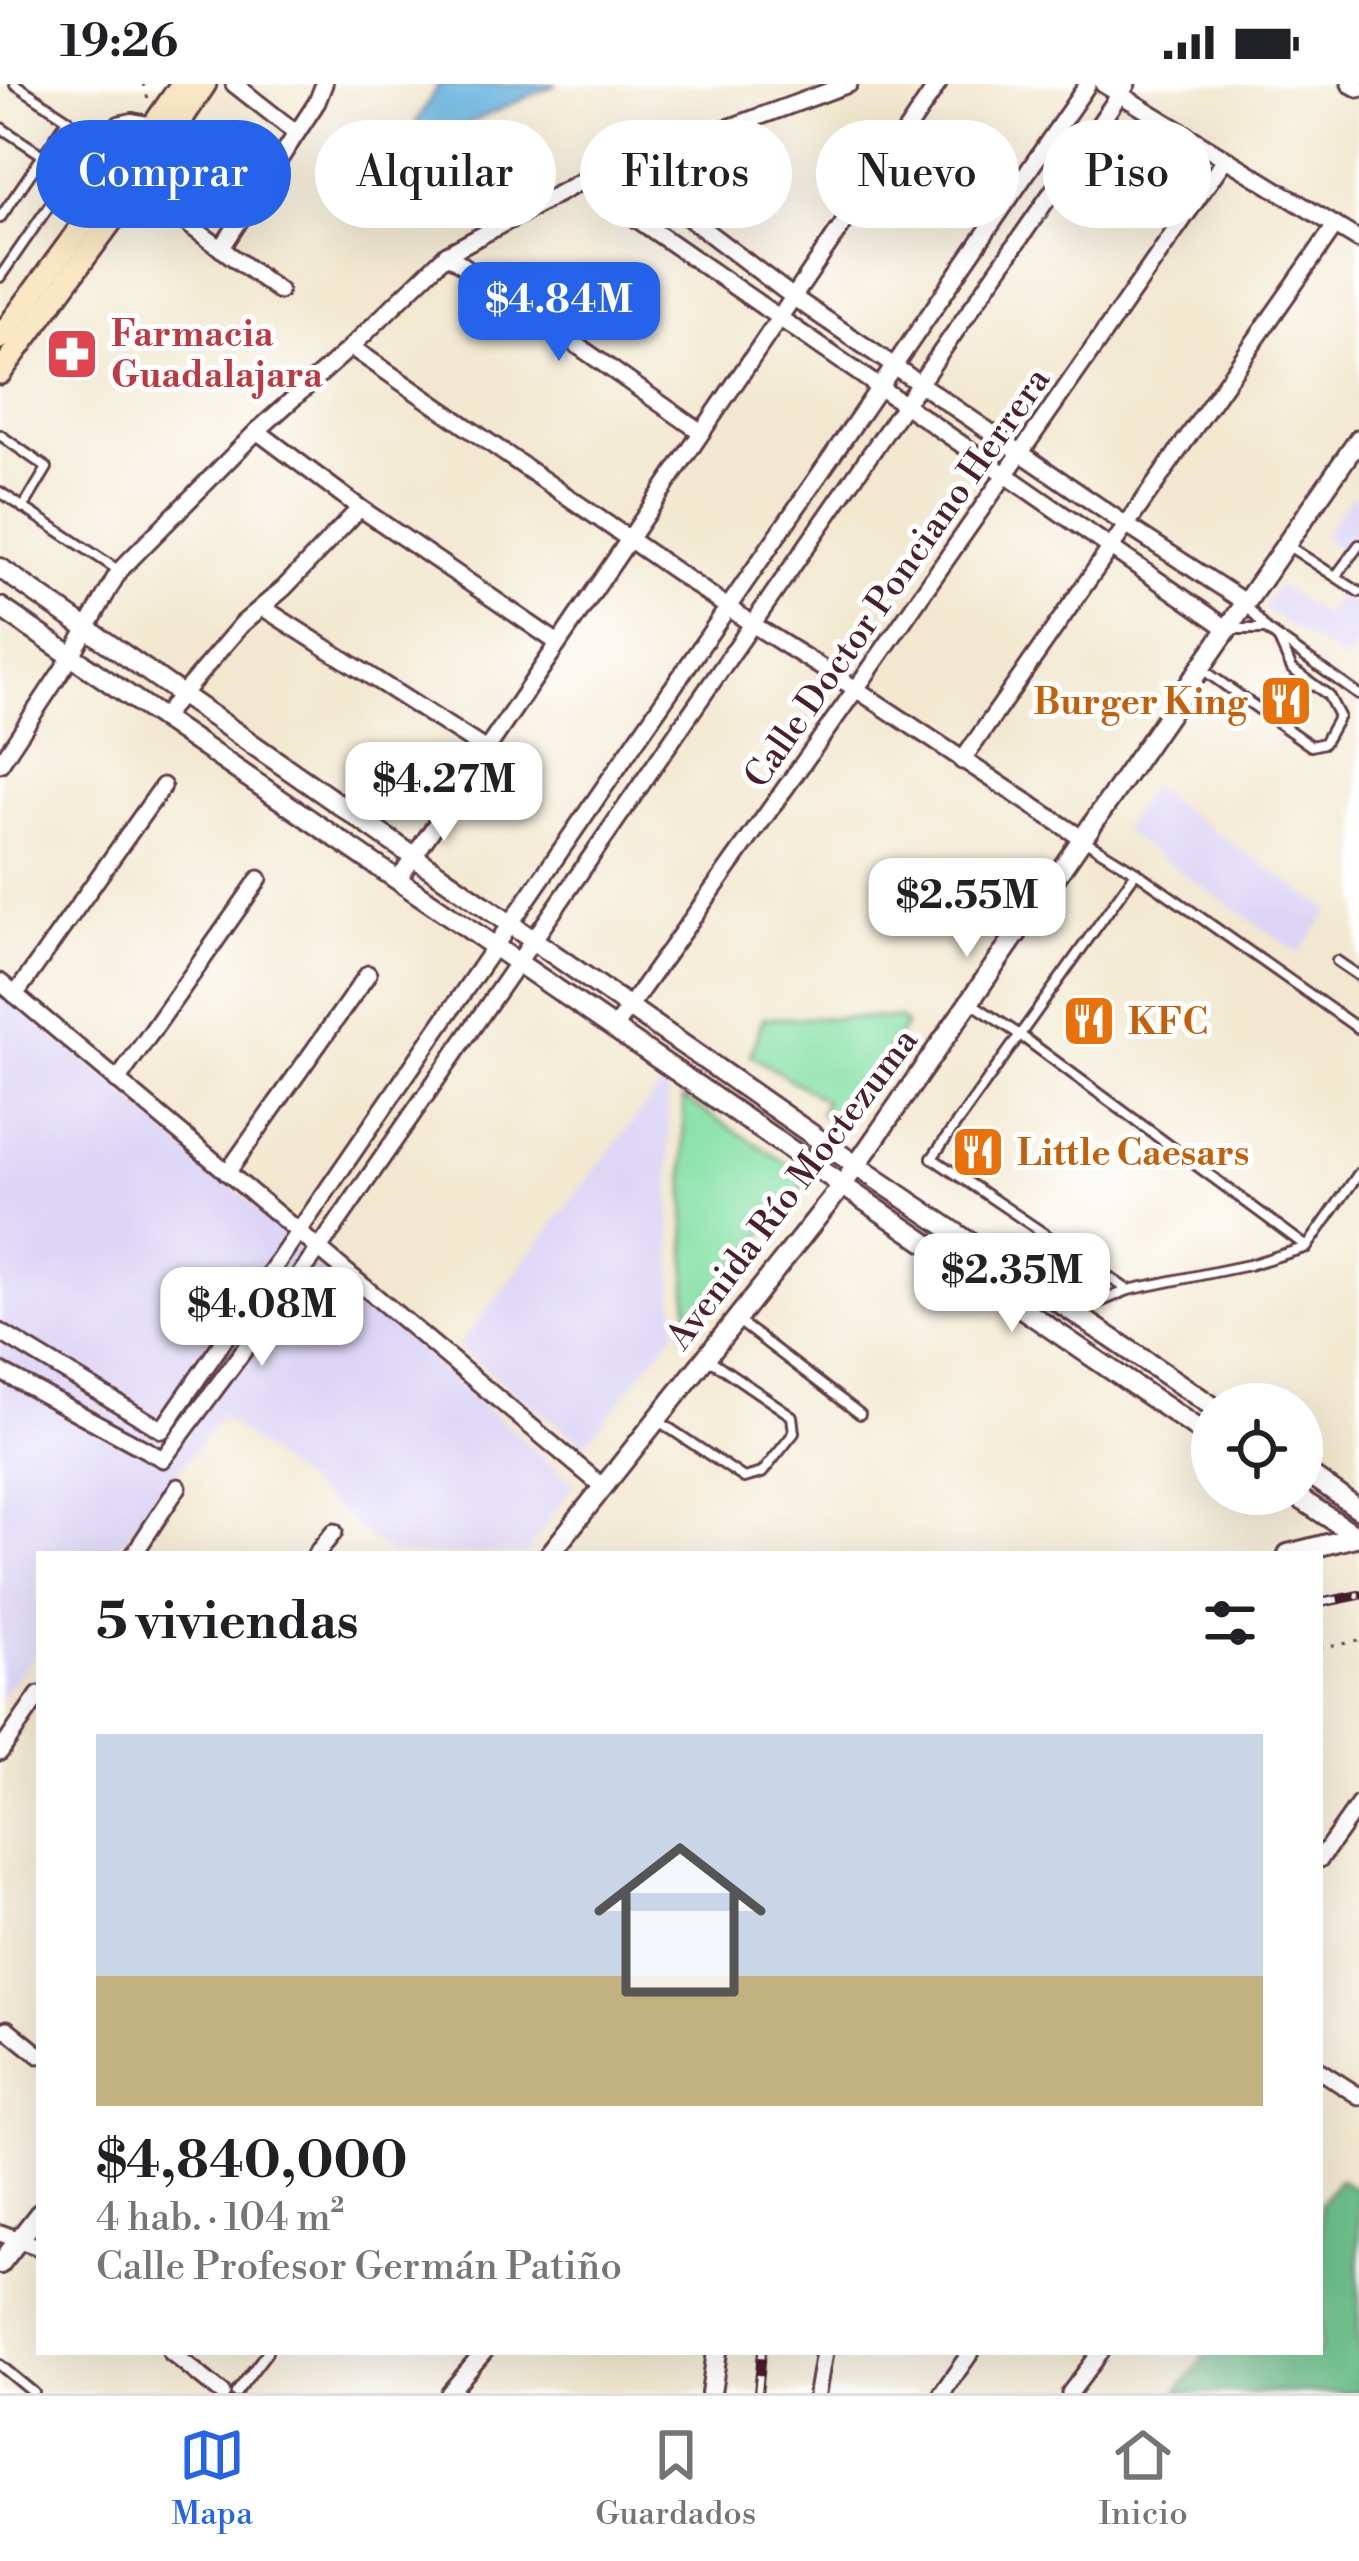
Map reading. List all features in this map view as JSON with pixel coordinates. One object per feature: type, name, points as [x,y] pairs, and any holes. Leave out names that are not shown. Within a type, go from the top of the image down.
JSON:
[{"type":"main road","points":[[157,120],[182,84]]},
{"type":"main road","points":[[177,120],[206,84]]},
{"type":"main road","points":[[0,338],[90,228]]},
{"type":"main road","points":[[0,374],[97,228]]},
{"type":"street","points":[[234,84],[296,132]]},
{"type":"street","points":[[221,249],[324,84]]},
{"type":"street","points":[[752,120],[849,84]]},
{"type":"street","points":[[398,880],[938,84]]},
{"type":"street","points":[[0,1333],[162,1430],[1088,84]]},
{"type":"street","points":[[1103,84],[1124,90],[1225,159],[1359,240]]},
{"type":"street","points":[[1350,84],[1359,89]]},
{"type":"street","points":[[0,1371],[164,1459],[319,1249],[1124,90]]},
{"type":"street","name":"Calle Doctor Ponciano Herrera","points":[[614,1028],[1225,159]]},
{"type":"street","points":[[0,764],[119,571],[257,431],[447,254],[580,182]]},
{"type":"street","points":[[962,761],[1335,226]]},
{"type":"street","points":[[193,228],[279,291]]},
{"type":"street","points":[[650,228],[1228,629]]},
{"type":"street","points":[[702,228],[793,297],[1246,603]]},
{"type":"street","points":[[447,254],[701,432]]},
{"type":"street","points":[[351,347],[729,609],[1082,839]]},
{"type":"street","points":[[257,431],[360,508],[558,643]]},
{"type":"street","name":"Avenida Río Moctezuma","points":[[552,1551],[857,1166],[1355,452]]},
{"type":"street","points":[[161,719],[242,624],[360,508]]},
{"type":"street","points":[[0,568],[857,1166],[1191,1391]]},
{"type":"street","points":[[262,607],[486,750]]},
{"type":"street","points":[[0,608],[1191,1425]]},
{"type":"street","points":[[15,995],[163,786]]},
{"type":"street","points":[[117,1081],[259,880]]},
{"type":"street","points":[[227,1173],[368,974]]},
{"type":"street","points":[[0,982],[602,1486]]},
{"type":"street","points":[[1152,1399],[1167,1374]]},
{"type":"street","points":[[1323,1484],[1359,1509]]},
{"type":"street","points":[[136,1551],[178,1487]]},
{"type":"street","points":[[1323,1513],[1358,1536]]},
{"type":"street","points":[[318,1551],[334,1532]]},
{"type":"street","points":[[1300,1551],[1358,1536]]},
{"type":"street","points":[[0,1752],[36,1706]]},
{"type":"street","points":[[1323,1855],[1359,1804]]},
{"type":"street","points":[[7,2029],[36,2053]]},
{"type":"street","points":[[1323,2073],[1359,2096]]},
{"type":"street","points":[[0,2264],[9,2237],[36,2216]]},
{"type":"street","points":[[175,2355],[222,2393]]},
{"type":"street","points":[[451,2392],[482,2355]]},
{"type":"street","points":[[711,2393],[717,2355]]},
{"type":"street","points":[[817,2393],[823,2355]]},
{"type":"street","points":[[942,2393],[969,2355]]},
{"type":"street","points":[[1070,2393],[1099,2355]]},
{"type":"lane","points":[[15,84],[67,120]]},
{"type":"lane","points":[[0,127],[36,151]]},
{"type":"lane","points":[[0,218],[36,167]]},
{"type":"lane","points":[[0,278],[36,225]]},
{"type":"lane","points":[[0,434],[46,468],[23,508]]},
{"type":"lane","points":[[0,492],[119,571]]},
{"type":"lane","points":[[1287,545],[1359,592]]},
{"type":"lane","points":[[1336,576],[1359,545]]},
{"type":"lane","points":[[1246,603],[1266,629],[1359,695]]},
{"type":"lane","points":[[1228,629],[1266,629]]},
{"type":"lane","points":[[1200,668],[1311,746],[1324,743],[1339,716],[1328,694],[1292,669],[1278,638]]},
{"type":"lane","points":[[1082,839],[1359,1029]]},
{"type":"lane","points":[[1128,1290],[932,1158],[1136,872]]},
{"type":"lane","points":[[1336,962],[1359,976]]},
{"type":"lane","points":[[970,1002],[1307,1247]]},
{"type":"lane","points":[[1076,1313],[1128,1290],[1249,1265],[1307,1247],[1359,1173]]},
{"type":"lane","points":[[736,1320],[860,1414]]},
{"type":"lane","points":[[656,1419],[744,1478],[762,1474],[794,1432],[792,1416],[706,1358]]},
{"type":"lane","points":[[236,2393],[265,2355]]},
{"type":"lane","points":[[2,2369],[34,2393]]},
{"type":"path","points":[[1323,1647],[1359,1641]]},
{"type":"shaded area","points":[[1357,495],[1359,530],[1343,552],[1328,542],[1325,532],[1350,497]]},
{"type":"shaded area","points":[[1278,585],[1324,616],[1340,596],[1359,608],[1359,641],[1346,662],[1263,609]]},
{"type":"shaded area","points":[[1150,787],[1330,911],[1299,953],[1122,831]]},
{"type":"shaded area","points":[[0,985],[574,1484],[527,1551],[386,1551],[221,1416],[115,1551],[36,1551],[36,1652],[0,1698]]},
{"type":"shaded area","points":[[667,1078],[675,1332],[585,1445],[458,1347]]},
{"type":"green space","points":[[763,1018],[899,1018],[906,1024],[840,1128],[820,1113],[825,1101],[751,1055]]},
{"type":"green space","points":[[683,1098],[810,1178],[688,1324]]},
{"type":"green space","points":[[1339,2179],[1359,2191],[1359,2393],[1177,2393],[1206,2355],[1323,2355],[1323,2200]]},
{"type":"water","points":[[439,84],[557,84],[476,120],[418,120]]},
{"type":"railway","points":[[1323,1602],[1359,1595]]},
{"type":"railway","points":[[758,2393],[762,2355]]},
{"type":"place","name":"Farmacia Guadalajara","points":[[72,354]]},
{"type":"place","name":"Burger King","points":[[1286,701]]},
{"type":"place","name":"KFC","points":[[1089,1021]]},
{"type":"place","name":"Little Caesars","points":[[978,1152]]}]
